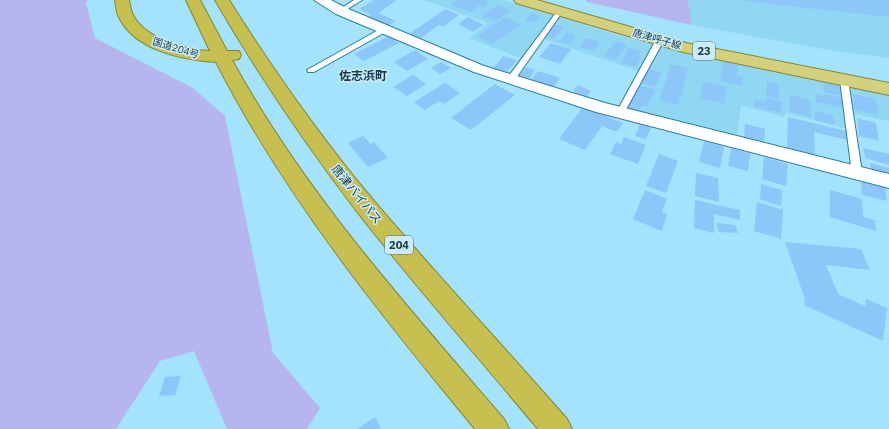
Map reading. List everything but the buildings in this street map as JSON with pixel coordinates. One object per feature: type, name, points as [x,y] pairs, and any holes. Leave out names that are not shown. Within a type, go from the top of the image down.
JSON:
[{"type":"highway","name":"国道204号","points":[[122,0],[122,6],[126,18],[134,28],[147,39],[170,48],[196,55],[222,58],[254,51]]},
{"type":"highway","points":[[193,0],[222,58],[276,150],[334,231],[447,374],[494,429]]},
{"type":"highway","name":"唐津バイパス","points":[[222,0],[254,51],[312,136],[366,207],[557,429]]},
{"type":"main road","name":"唐津呼子線","points":[[531,1],[683,47],[889,89]]},
{"type":"street","points":[[321,0],[340,11],[385,30],[479,69],[510,79],[620,113],[889,181]]},
{"type":"lane","points":[[340,11],[359,0]]},
{"type":"lane","points":[[510,79],[560,11]]},
{"type":"lane","points":[[310,70],[385,30]]},
{"type":"lane","points":[[620,113],[660,40]]},
{"type":"lane","points":[[844,80],[857,173]]},
{"type":"shaded area","points":[[0,0],[88,0],[86,3],[95,38],[193,88],[225,116],[273,353],[320,408],[307,429],[227,429],[194,351],[160,361],[116,429],[0,429]]},
{"type":"shaded area","points":[[424,0],[503,0],[620,36],[678,51],[889,95],[889,121],[845,112],[848,129],[786,113],[784,117],[741,105],[736,140],[616,110],[638,71],[538,37],[523,59],[469,38],[488,23]]},
{"type":"shaded area","points":[[585,0],[688,0],[692,25],[587,2]]},
{"type":"shaded area","points":[[688,0],[889,0],[889,58],[834,51],[692,25]]},
{"type":"district","name":"佐志浜町","points":[[363,75]]}]
